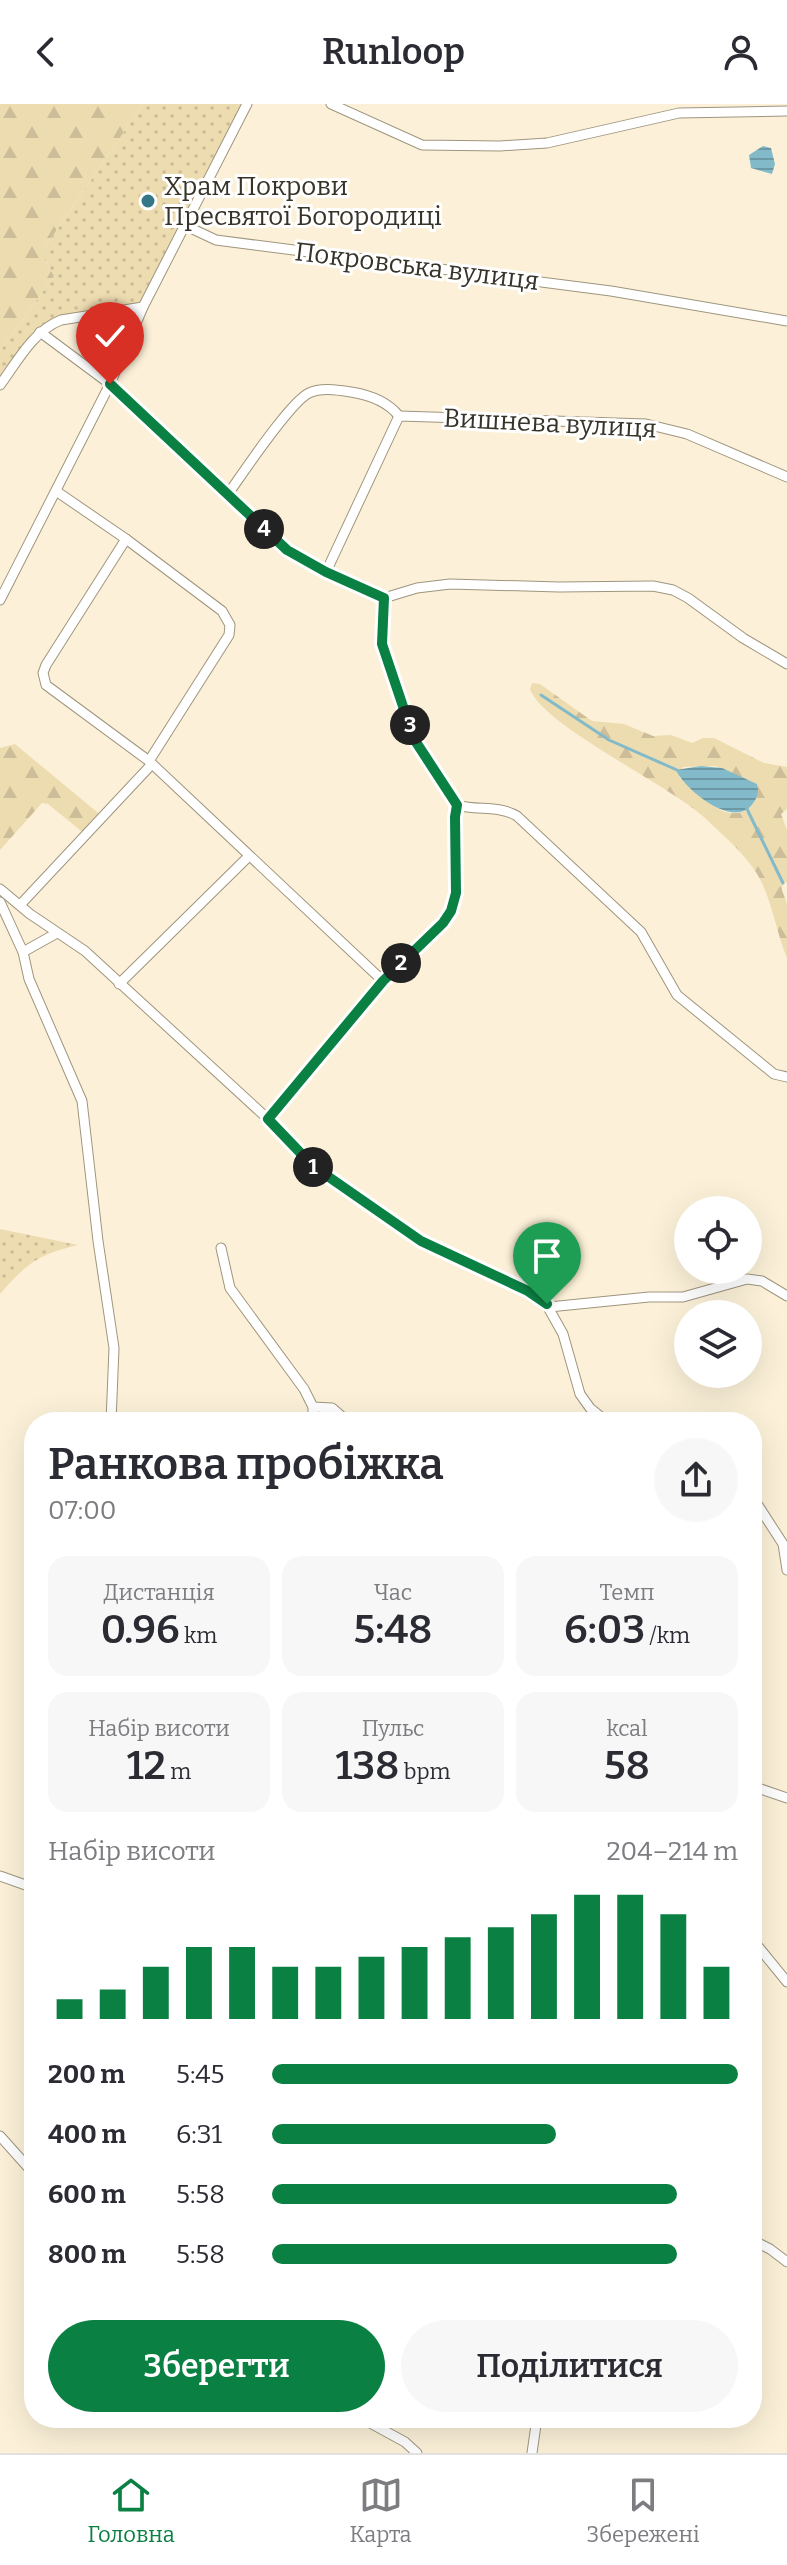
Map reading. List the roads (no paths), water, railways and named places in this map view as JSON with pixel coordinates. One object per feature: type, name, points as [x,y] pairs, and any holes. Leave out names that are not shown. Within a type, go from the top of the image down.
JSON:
[{"type":"street","points":[[0,600],[110,384],[143,307],[247,104]]},
{"type":"street","points":[[331,104],[422,145],[547,143],[679,113],[787,111]]},
{"type":"street","name":"Покровська вулиця","points":[[184,225],[216,240],[611,291],[787,321]]},
{"type":"street","points":[[0,385],[40,332],[61,320],[143,307]]},
{"type":"street","points":[[40,332],[110,384],[287,550],[326,572],[384,598],[417,588],[450,584],[653,586],[673,590],[688,598],[743,638],[787,664]]},
{"type":"street","name":"Вишнева вулиця","points":[[228,494],[292,408],[309,393],[325,390],[361,394],[385,403],[399,416],[646,424],[687,434],[787,477]]},
{"type":"street","points":[[326,572],[399,416]]},
{"type":"street","points":[[20,905],[151,762],[229,635],[230,625],[222,611],[56,491]]},
{"type":"street","points":[[126,539],[46,665],[43,680],[52,691],[151,762],[383,981]]},
{"type":"street","points":[[384,598],[382,644],[414,739],[457,805],[469,809],[509,811],[517,816],[641,932],[677,995],[774,1074],[787,1077]]},
{"type":"street","points":[[268,1119],[383,981],[443,923],[451,911],[456,893],[457,805]]},
{"type":"street","points":[[119,984],[249,856]]},
{"type":"street","points":[[0,889],[85,951],[268,1119],[313,1166],[421,1241],[539,1297],[549,1307],[563,1334],[580,1394],[595,1412]]},
{"type":"street","points":[[0,902],[23,952],[29,979],[82,1101],[114,1348],[111,1412]]},
{"type":"street","points":[[23,952],[57,933]]},
{"type":"street","points":[[221,1248],[230,1288],[304,1389],[313,1412]]},
{"type":"street","points":[[549,1307],[649,1297],[683,1297],[747,1279],[762,1281],[787,1296]]},
{"type":"street","points":[[313,1407],[332,1408],[337,1412]]},
{"type":"street","points":[[762,1510],[785,1542],[787,1570]]},
{"type":"street","points":[[762,1789],[787,1798]]},
{"type":"street","points":[[0,1876],[24,1884]]},
{"type":"street","points":[[762,1951],[787,1982]]},
{"type":"street","points":[[0,2136],[24,2163]]},
{"type":"street","points":[[762,2245],[787,2262]]},
{"type":"street","points":[[379,2428],[405,2442],[417,2453]]},
{"type":"street","points":[[532,2453],[536,2428]]},
{"type":"water","points":[[763,146],[771,148],[775,164],[772,174],[751,168],[749,155]]},
{"type":"water","points":[[701,766],[722,768],[757,784],[758,793],[754,802],[746,810],[735,812],[712,805],[700,797],[676,770]]},
{"type":"waterway","points":[[541,695],[609,740],[677,770]]},
{"type":"waterway","points":[[746,807],[783,883]]},
{"type":"place","name":"Храм Покрови Пресвятої Богородиці","points":[[148,201]]}]
